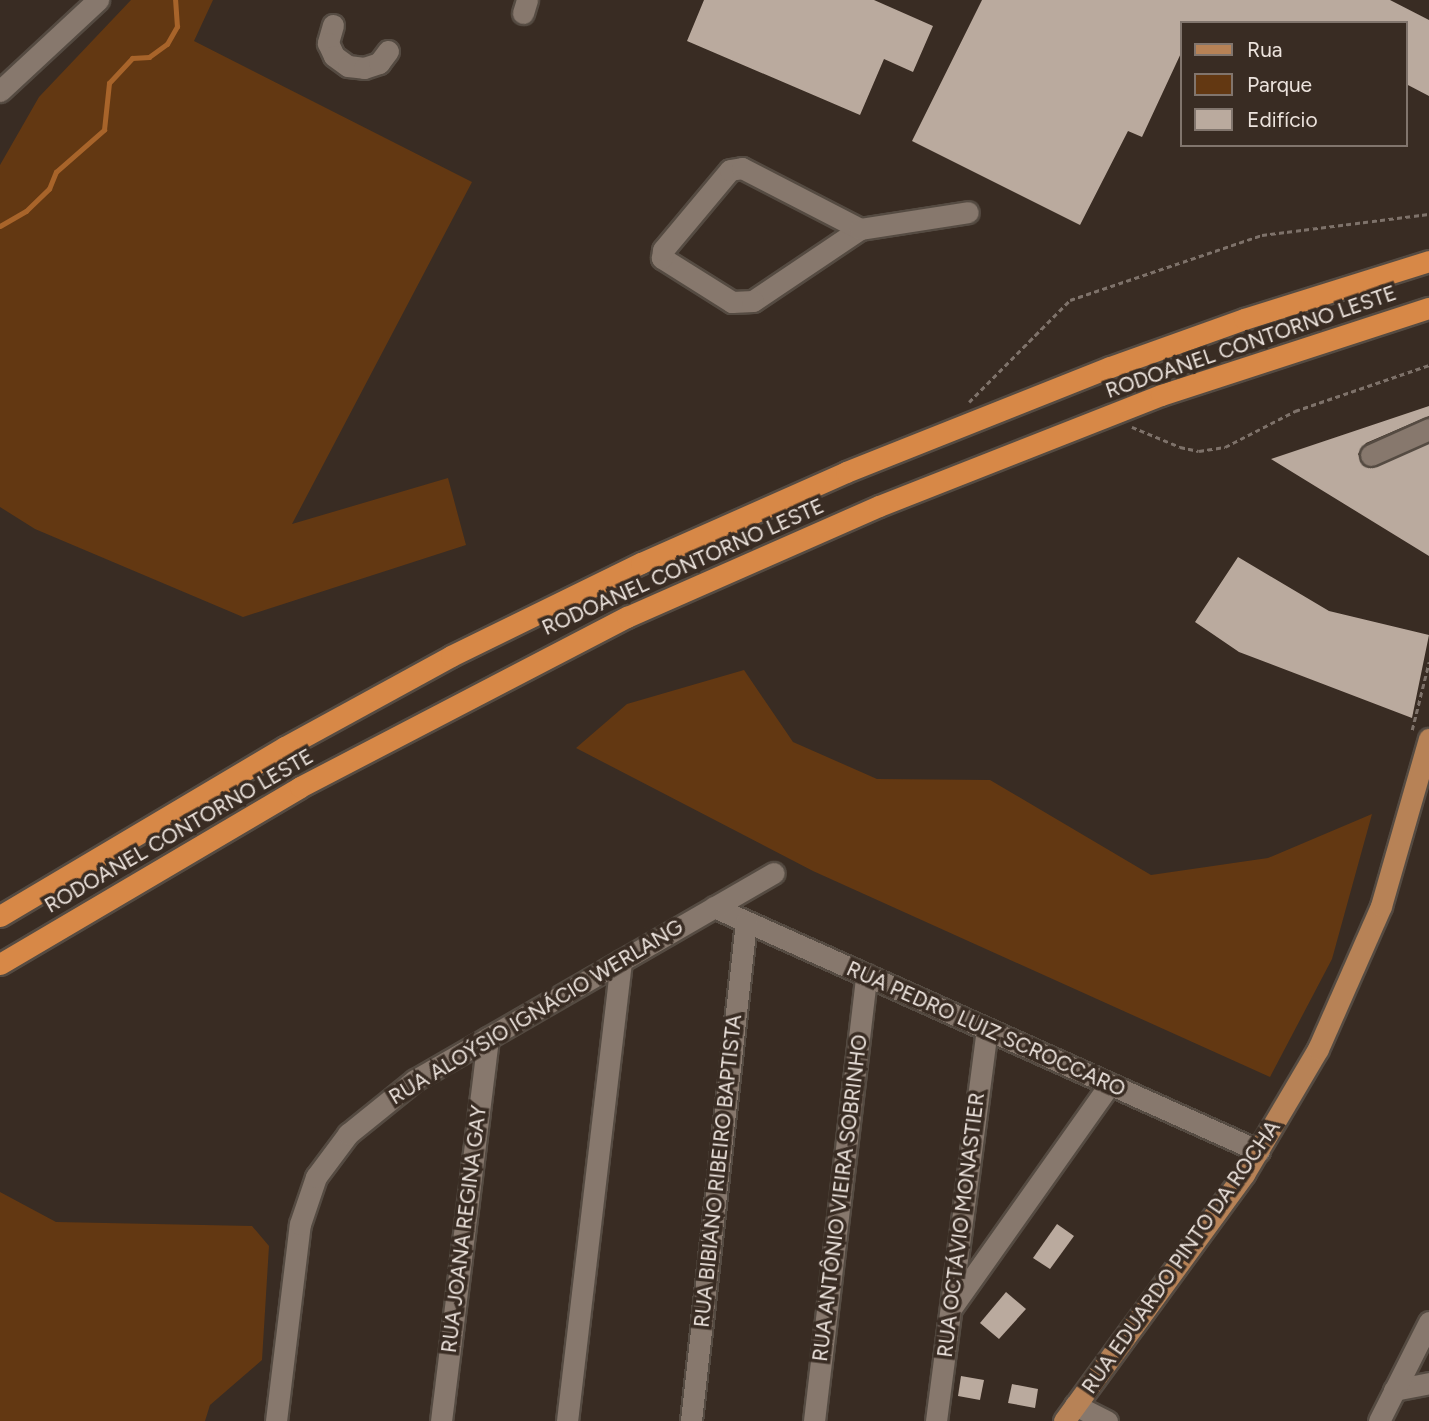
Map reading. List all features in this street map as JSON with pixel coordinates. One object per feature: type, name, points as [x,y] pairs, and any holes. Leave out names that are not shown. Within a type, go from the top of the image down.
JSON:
[{"type":"highway","name":"RODOANEL CONTORNO LESTE","points":[[0,916],[285,747],[451,656],[641,563],[846,472],[1110,367],[1244,318],[1429,261]]},
{"type":"highway","name":"RODOANEL CONTORNO LESTE","points":[[0,964],[300,787],[552,653],[847,519],[1108,416],[1275,355],[1429,309]]},
{"type":"main road","name":"RUA EDUARDO PINTO DA ROCHA","points":[[1069,1413],[1259,1151],[1318,1049],[1364,952],[1396,862],[1419,739]]},
{"type":"street","points":[[0,91],[98,0]]},
{"type":"street","points":[[333,25],[328,43],[334,56],[348,66],[365,68],[379,63],[388,51]]},
{"type":"street","points":[[860,229],[742,168],[730,170],[721,180],[663,250],[662,258],[732,302],[753,301],[860,229],[968,212]]},
{"type":"street","points":[[1371,455],[1429,429]]},
{"type":"street","name":"RUA ALOÝSIO IGNÁCIO WERLANG","points":[[276,1421],[295,1247],[316,1177],[348,1134],[382,1103],[488,1038],[774,873]]},
{"type":"street","name":"RUA PEDRO LUIZ SCROCCARO","points":[[714,907],[1259,1151]]},
{"type":"street","name":"RUA BIBIANO RIBEIRO BAPTISTA","points":[[691,1421],[746,922]]},
{"type":"street","points":[[566,1421],[621,961]]},
{"type":"street","name":"RUA ANTÔNIO VIEIRA SOBRINHO","points":[[814,1421],[866,975]]},
{"type":"street","name":"RUA OCTÁVIO MONASTIER","points":[[936,1421],[987,1029]]},
{"type":"street","name":"RUA JOANA REGINA GAY","points":[[441,1421],[488,1038]]},
{"type":"street","points":[[951,1309],[1110,1084]]},
{"type":"street","points":[[1379,1421],[1429,1322]]},
{"type":"street","points":[[1394,1390],[1429,1383]]},
{"type":"street","points":[[1069,1413],[1107,1421]]},
{"type":"path","points":[[964,407],[1070,300],[1262,235],[1429,214]]},
{"type":"path","points":[[1108,416],[1199,451],[1225,447],[1295,411],[1429,365]]},
{"type":"path","points":[[1419,739],[1429,662]]},
{"type":"green space","points":[[131,0],[213,0],[194,41],[472,182],[292,524],[448,478],[466,545],[243,617],[35,529],[0,507],[0,165],[39,97]]},
{"type":"green space","points":[[744,670],[793,742],[877,779],[990,780],[1151,875],[1268,858],[1372,814],[1332,959],[1270,1077],[813,871],[576,748],[627,704]]},
{"type":"green space","points":[[0,1192],[56,1222],[252,1226],[269,1246],[262,1360],[210,1405],[205,1421],[0,1421]]},
{"type":"building","points":[[704,0],[874,0],[933,26],[913,72],[884,59],[860,115],[687,41]]},
{"type":"building","points":[[982,0],[1390,0],[1429,20],[1429,96],[1408,85],[1408,21],[1180,21],[1180,55],[1142,137],[1128,131],[1080,225],[912,141]]},
{"type":"building","points":[[1429,406],[1429,416],[1366,443],[1358,454],[1363,465],[1370,468],[1429,443],[1429,556],[1271,459]]},
{"type":"building","points":[[1238,557],[1329,611],[1429,635],[1412,718],[1239,652],[1195,622]]},
{"type":"building","points":[[1057,1224],[1074,1236],[1050,1269],[1033,1258]]},
{"type":"building","points":[[1006,1292],[1026,1309],[999,1339],[980,1323]]},
{"type":"building","points":[[961,1376],[984,1380],[980,1400],[958,1396]]},
{"type":"building","points":[[1012,1384],[1038,1389],[1035,1408],[1008,1403]]},
{"type":"waterway","points":[[0,226],[26,211],[49,189],[56,172],[104,130],[109,83],[132,58],[149,57],[167,44],[177,27],[175,0]]}]
